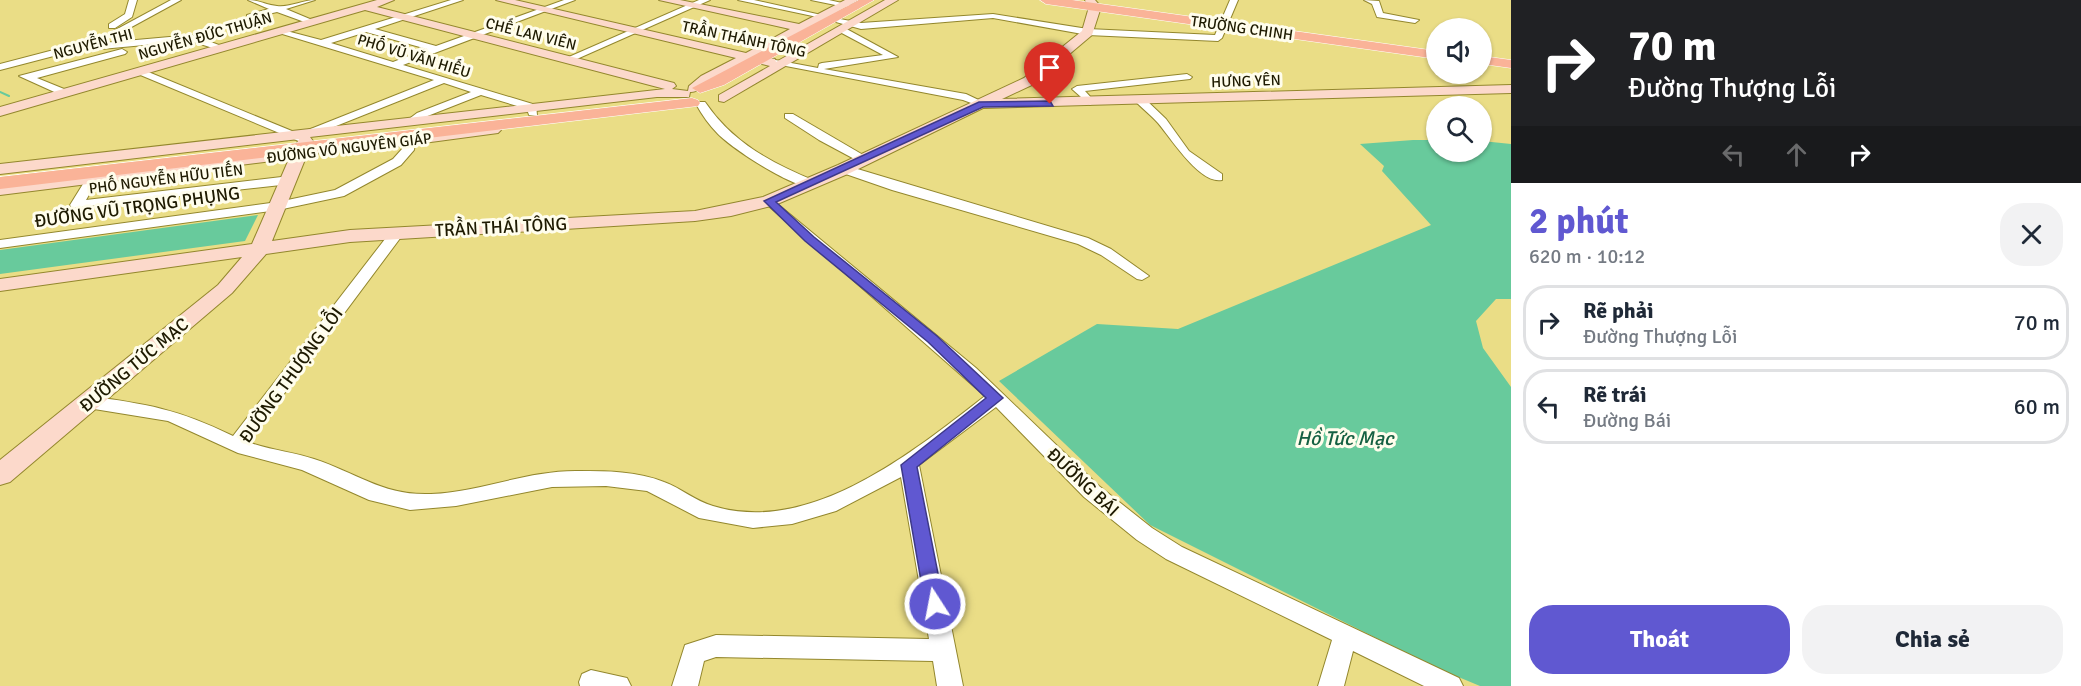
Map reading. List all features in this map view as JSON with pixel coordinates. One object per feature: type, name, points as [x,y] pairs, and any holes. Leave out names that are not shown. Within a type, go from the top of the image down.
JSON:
[{"type":"main road","name":"ĐƯỜNG VÕ NGUYÊN GIÁP","points":[[0,183],[303,141],[411,132],[719,91],[724,97],[731,85],[807,29],[850,4],[868,0]]},
{"type":"main road","name":"ĐƯỜNG VÕ NGUYÊN GIÁP","points":[[692,96],[844,25],[880,0]]},
{"type":"main road","name":"TRƯỜNG CHINH","points":[[1046,0],[1092,4]]},
{"type":"main road","name":"TRƯỜNG CHINH","points":[[1068,0],[1426,53]]},
{"type":"main road","points":[[1492,61],[1511,64]]},
{"type":"main road","name":"ĐƯỜNG VÕ NGUYÊN GIÁP","points":[[0,176],[97,167],[303,141],[535,116]]},
{"type":"street","points":[[112,34],[102,31],[129,15],[133,0]]},
{"type":"street","points":[[104,45],[112,34],[177,0]]},
{"type":"street","points":[[252,0],[313,22]]},
{"type":"street","points":[[250,17],[311,0]]},
{"type":"street","name":"NGUYỄN ĐỨC THUẬN","points":[[3,109],[141,72],[389,0]]},
{"type":"street","points":[[321,43],[459,0]]},
{"type":"street","name":"TRẦN THÁNH TÔNG","points":[[501,0],[803,68],[966,97],[982,104]]},
{"type":"street","points":[[393,65],[571,0]]},
{"type":"street","points":[[664,0],[807,29]]},
{"type":"street","points":[[567,60],[706,0]]},
{"type":"street","points":[[742,0],[822,16]]},
{"type":"street","points":[[814,0],[850,4]]},
{"type":"street","name":"ĐƯỜNG VÕ NGUYÊN GIÁP","points":[[844,25],[893,0]]},
{"type":"street","points":[[844,25],[861,26],[993,16],[1088,32],[1218,38],[1234,0]]},
{"type":"street","points":[[1368,0],[1376,3],[1380,15],[1415,20]]},
{"type":"street","name":"CHẾ LAN VIÊN","points":[[340,1],[567,60],[692,96]]},
{"type":"street","name":"ĐƯỜNG VÕ NGUYÊN GIÁP","points":[[807,29],[822,16],[850,4]]},
{"type":"street","points":[[1088,32],[1092,4]]},
{"type":"street","points":[[803,68],[893,57],[844,25]]},
{"type":"street","points":[[366,29],[436,49]]},
{"type":"street","name":"PHỐ VŨ VĂN HIẾU","points":[[282,31],[481,91],[535,116]]},
{"type":"street","name":"TRẦN THÁI TÔNG","points":[[0,285],[260,248],[397,233],[695,216],[731,211],[769,201],[811,184],[1029,81],[1088,32]]},
{"type":"street","points":[[0,68],[69,49],[104,45],[192,38],[222,48]]},
{"type":"street","name":"NGUYỄN THI","points":[[28,77],[166,40]]},
{"type":"street","points":[[0,68],[65,93]]},
{"type":"street","points":[[141,72],[303,141],[444,80]]},
{"type":"street","points":[[1090,102],[1076,90],[1187,77]]},
{"type":"street","name":"HƯNG YÊN","points":[[982,104],[1511,89]]},
{"type":"street","points":[[411,132],[421,115],[481,91]]},
{"type":"street","points":[[692,96],[707,115],[746,151],[777,170],[811,184]]},
{"type":"street","points":[[1141,101],[1162,121],[1185,153],[1218,177]]},
{"type":"street","points":[[789,116],[823,138],[864,159]]},
{"type":"street","name":"ĐƯỜNG VŨ TRỌNG PHỤNG","points":[[0,244],[278,206],[339,194],[397,162],[408,150],[411,132]]},
{"type":"street","name":"ĐƯỜNG TỨC MẠC","points":[[0,475],[225,289],[260,248],[290,180],[303,141]]},
{"type":"street","name":"ĐƯỜNG VÕ NGUYÊN GIÁP","points":[[0,169],[97,167]]},
{"type":"street","name":"ĐƯỜNG VÕ NGUYÊN GIÁP","points":[[0,190],[97,167]]},
{"type":"street","name":"PHỐ NGUYỄN HỮU TIẾN","points":[[97,167],[77,205],[290,180]]},
{"type":"street","points":[[844,169],[896,187],[1083,241],[1106,252],[1142,276]]},
{"type":"street","name":"ĐƯỜNG BÁI","points":[[769,201],[810,239],[932,339],[1105,506],[1137,531],[1174,553],[1450,686]]},
{"type":"street","name":"ĐƯỜNG THƯỢNG LỖI","points":[[397,233],[236,445],[307,464],[365,491],[391,499],[428,501],[534,481],[574,478],[655,486],[712,515],[750,520],[792,518],[846,497],[909,465],[995,398]]},
{"type":"street","points":[[88,402],[165,414],[218,435],[236,445]]},
{"type":"street","points":[[909,465],[950,686]]},
{"type":"street","points":[[1331,686],[1345,635]]},
{"type":"street","points":[[685,686],[694,652],[716,646],[944,650]]},
{"type":"street","points":[[591,682],[618,686]]},
{"type":"water","name":"Hồ Tức Mạc","points":[[1426,140],[1426,162],[1492,162],[1492,142],[1511,144],[1511,299],[1496,299],[1476,321],[1483,348],[1511,387],[1511,686],[1480,686],[1432,666],[1150,525],[999,381],[1097,324],[1178,329],[1431,225],[1382,171],[1384,166],[1360,144]]},
{"type":"water","points":[[258,215],[245,241],[0,274],[0,250]]},
{"type":"waterway","points":[[0,92],[9,96]]},
{"type":"route","points":[[935,604],[909,465],[995,398],[973,374],[874,289],[810,239],[769,201],[844,169],[982,104],[1050,104]]}]
